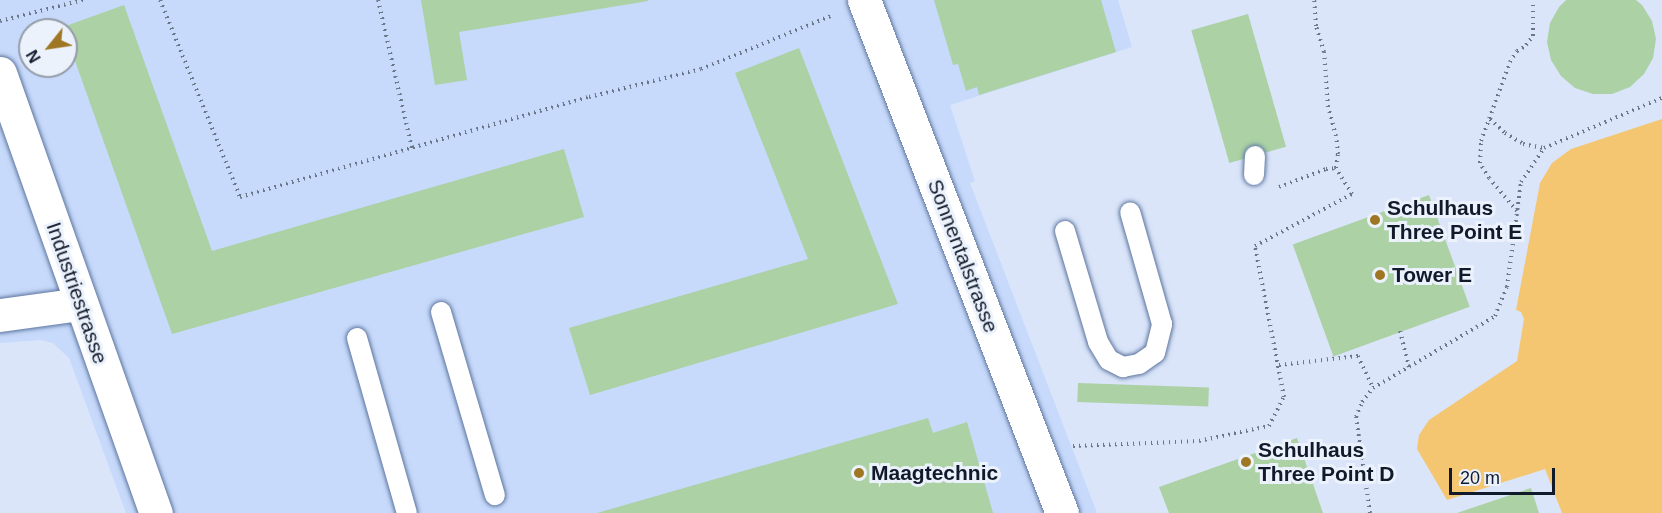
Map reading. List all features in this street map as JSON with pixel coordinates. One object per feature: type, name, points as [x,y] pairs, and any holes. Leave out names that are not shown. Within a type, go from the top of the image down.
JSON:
[{"type":"street","name":"Sonnentalstrasse","points":[[864,1],[1062,513]]},
{"type":"street","name":"Industriestrasse","points":[[0,73],[156,513]]},
{"type":"street","points":[[0,315],[80,304]]},
{"type":"lane","points":[[1065,231],[1098,342],[1109,360],[1123,367],[1139,364],[1155,353],[1162,324],[1130,212]]},
{"type":"lane","points":[[441,312],[495,495]]},
{"type":"lane","points":[[357,338],[408,513]]},
{"type":"path","points":[[0,21],[84,0]]},
{"type":"path","points":[[160,0],[240,197],[701,69],[864,1]]},
{"type":"path","points":[[378,0],[412,148]]},
{"type":"path","points":[[1062,447],[1199,441],[1269,426],[1284,397],[1256,246],[1352,194],[1336,168],[1338,154],[1336,136],[1328,107],[1324,52],[1316,26],[1314,0]]},
{"type":"path","points":[[1517,211],[1489,178],[1480,162],[1481,141],[1510,62],[1517,51],[1525,46],[1533,36],[1533,0]]},
{"type":"path","points":[[1370,513],[1356,417],[1362,402],[1373,388],[1495,316],[1507,287],[1521,182],[1544,148],[1662,98]]},
{"type":"path","points":[[1490,118],[1504,133],[1523,144],[1544,148]]},
{"type":"path","points":[[1255,166],[1256,194],[1326,169],[1336,168]]},
{"type":"path","points":[[1400,331],[1409,367]]},
{"type":"path","points":[[1279,365],[1358,356],[1373,388]]},
{"type":"shaded area","points":[[0,0],[1118,0],[1132,47],[950,105],[975,181],[970,183],[1097,513],[126,513],[69,358],[53,343],[41,340],[0,343]]},
{"type":"shaded area","points":[[1662,119],[1662,513],[1562,513],[1545,469],[1447,500],[1417,449],[1419,435],[1429,420],[1517,361],[1524,319],[1521,312],[1516,310],[1540,183],[1552,163],[1571,149]]},
{"type":"building","points":[[421,0],[648,1],[459,32],[467,80],[435,85]]},
{"type":"building","points":[[934,0],[1101,0],[1116,52],[979,95],[977,87],[966,91],[958,64],[953,65]]},
{"type":"building","points":[[1566,0],[1636,0],[1642,5],[1652,21],[1656,39],[1653,58],[1644,74],[1630,87],[1612,94],[1593,94],[1575,88],[1561,76],[1551,60],[1547,42],[1550,23]]},
{"type":"building","points":[[124,5],[212,251],[564,149],[584,217],[172,334],[78,69],[78,22]]},
{"type":"building","points":[[1248,14],[1286,147],[1229,163],[1191,30]]},
{"type":"building","points":[[799,48],[898,304],[590,395],[569,328],[808,259],[735,73]]},
{"type":"building","name":"Tower E","points":[[1429,195],[1470,307],[1333,356],[1293,245]]},
{"type":"building","points":[[1078,383],[1209,388],[1208,407],[1077,402]]},
{"type":"building","name":"Maagtechnic","points":[[928,418],[933,433],[967,422],[993,513],[597,513]]},
{"type":"building","points":[[1297,438],[1323,513],[1169,513],[1159,487]]},
{"type":"building","points":[[1531,488],[1539,513],[1457,513]]},
{"type":"place","name":"Schulhaus Three Point E","points":[[1375,220]]},
{"type":"place","name":"Tower E","points":[[1380,275]]},
{"type":"place","name":"Schulhaus Three Point D","points":[[1246,462]]},
{"type":"place","name":"Maagtechnic","points":[[859,473]]}]
